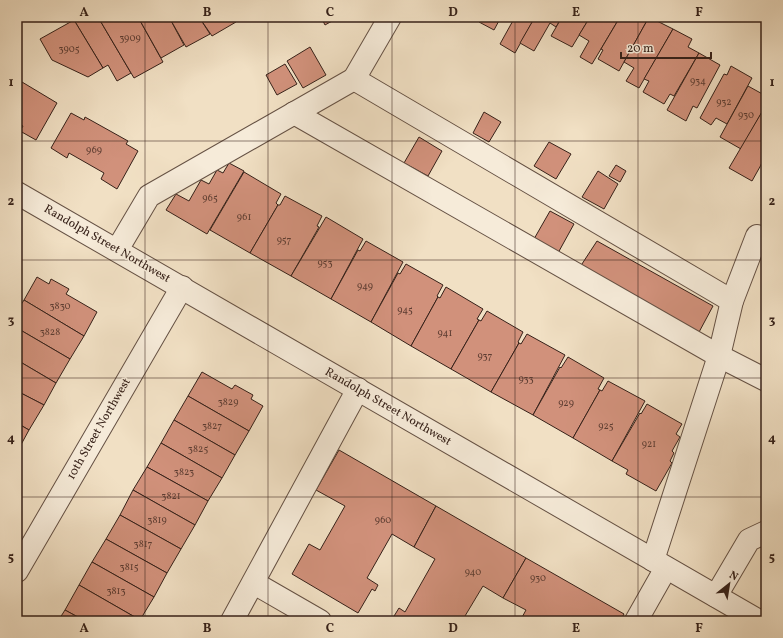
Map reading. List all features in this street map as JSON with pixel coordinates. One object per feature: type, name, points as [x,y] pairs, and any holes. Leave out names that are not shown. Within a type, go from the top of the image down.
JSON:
[{"type":"street","points":[[117,250],[149,196],[354,79],[390,17]]},
{"type":"street","points":[[354,79],[732,301]]},
{"type":"street","points":[[294,113],[719,356],[766,380]]},
{"type":"street","name":"Randolph Street Northwest","points":[[17,193],[758,621]]},
{"type":"street","points":[[636,621],[659,564],[719,356],[732,301],[763,233]]},
{"type":"street","name":"10th Street Northwest","points":[[17,571],[182,287]]},
{"type":"street","points":[[232,621],[358,389]]},
{"type":"street","points":[[716,596],[749,540],[766,532]]},
{"type":"street","points":[[254,583],[320,621]]},
{"type":"building","points":[[79,17],[98,17],[131,73],[117,81],[108,65],[103,68],[74,20]]},
{"type":"building","points":[[98,17],[138,17],[163,62],[134,78]]},
{"type":"building","points":[[138,17],[169,17],[184,45],[161,58]]},
{"type":"building","points":[[169,17],[199,17],[210,34],[186,47]]},
{"type":"building","points":[[199,17],[234,17],[236,22],[212,36]]},
{"type":"building","points":[[321,17],[339,17],[325,25]]},
{"type":"building","points":[[482,17],[501,17],[494,30],[479,22]]},
{"type":"building","points":[[515,17],[535,17],[515,53],[500,44]]},
{"type":"building","points":[[535,17],[562,17],[556,27],[550,23],[534,51],[520,43]]},
{"type":"building","points":[[562,17],[590,17],[572,47],[551,36]]},
{"type":"building","points":[[590,17],[620,17],[592,64],[580,57],[589,41],[579,35]]},
{"type":"building","points":[[620,17],[649,17],[619,71],[598,59],[603,50],[601,49]]},
{"type":"building","points":[[649,17],[673,29],[639,88],[626,81],[634,68],[624,62]]},
{"type":"building","points":[[74,20],[103,68],[88,77],[52,60],[40,39]]},
{"type":"building","points":[[673,29],[692,39],[688,47],[699,53],[674,96],[670,94],[664,104],[643,92],[649,81],[644,79]]},
{"type":"building","points":[[310,47],[326,75],[303,88],[287,61]]},
{"type":"building","points":[[699,53],[720,65],[697,108],[693,106],[686,121],[667,110]]},
{"type":"building","points":[[285,64],[297,84],[277,95],[266,75]]},
{"type":"building","points":[[731,66],[752,78],[727,124],[716,118],[711,125],[700,118],[724,74],[727,75]]},
{"type":"building","points":[[17,79],[57,103],[36,140],[20,131],[23,126],[17,123]]},
{"type":"building","points":[[748,86],[766,96],[766,105],[741,149],[720,137]]},
{"type":"building","points":[[766,105],[766,156],[752,181],[729,168]]},
{"type":"building","points":[[484,112],[501,122],[489,142],[473,133]]},
{"type":"building","points":[[71,113],[84,120],[85,117],[128,141],[126,144],[138,151],[117,189],[101,179],[104,173],[69,153],[67,158],[51,148]]},
{"type":"building","points":[[419,137],[442,151],[428,176],[404,163]]},
{"type":"building","points":[[549,142],[571,154],[556,179],[534,166]]},
{"type":"building","points":[[766,156],[766,168],[761,165]]},
{"type":"building","points":[[229,163],[244,171],[207,234],[166,210],[176,194],[189,201],[201,180],[209,184],[217,170],[223,173]]},
{"type":"building","points":[[616,165],[626,171],[620,182],[609,176]]},
{"type":"building","points":[[598,171],[618,184],[604,209],[582,197]]},
{"type":"building","points":[[244,172],[281,194],[276,203],[278,205],[250,253],[210,230]]},
{"type":"building","points":[[285,196],[322,216],[317,226],[319,227],[291,276],[250,253],[278,205],[280,205]]},
{"type":"building","points":[[550,211],[574,224],[558,253],[534,239]]},
{"type":"building","points":[[326,217],[363,239],[331,299],[291,276]]},
{"type":"building","points":[[366,241],[403,262],[371,322],[331,299],[358,250],[360,251]]},
{"type":"building","points":[[597,241],[713,306],[698,334],[580,267]]},
{"type":"building","points":[[406,264],[443,285],[411,346],[371,322],[398,273],[400,274]]},
{"type":"building","points":[[37,277],[49,284],[51,279],[69,289],[66,294],[97,312],[84,336],[24,300]]},
{"type":"building","points":[[446,287],[483,309],[477,319],[479,320],[451,369],[411,346],[438,297],[440,298]]},
{"type":"building","points":[[24,300],[84,336],[70,359],[17,328],[17,311]]},
{"type":"building","points":[[487,311],[523,332],[518,342],[519,343],[491,392],[451,369],[479,320],[481,321]]},
{"type":"building","points":[[17,328],[70,359],[56,383],[17,360]]},
{"type":"building","points":[[527,334],[565,355],[533,415],[491,392],[519,343],[521,344]]},
{"type":"building","points":[[568,357],[604,378],[598,389],[600,390],[573,438],[533,415],[560,367],[561,368]]},
{"type":"building","points":[[17,360],[56,383],[44,405],[17,391]]},
{"type":"building","points":[[202,372],[232,389],[235,385],[253,395],[251,399],[263,406],[249,431],[188,396]]},
{"type":"building","points":[[608,381],[645,401],[612,461],[573,438],[600,390],[602,391]]},
{"type":"building","points":[[17,391],[44,405],[29,430],[17,423]]},
{"type":"building","points":[[188,396],[249,431],[235,455],[174,420]]},
{"type":"building","points":[[647,404],[682,424],[676,434],[680,437],[672,451],[674,453],[670,461],[672,463],[656,491],[626,474],[628,470],[612,461],[640,413],[641,414]]},
{"type":"building","points":[[174,420],[235,455],[222,478],[161,443]]},
{"type":"building","points":[[17,423],[29,430],[17,452]]},
{"type":"building","points":[[161,443],[222,478],[208,501],[147,467]]},
{"type":"building","points":[[339,450],[436,506],[414,547],[392,534],[367,578],[378,585],[375,591],[372,589],[358,613],[292,574],[309,544],[320,550],[345,506],[316,490]]},
{"type":"building","points":[[147,467],[208,501],[195,525],[133,490]]},
{"type":"building","points":[[133,490],[195,525],[181,549],[120,515]]},
{"type":"building","points":[[436,506],[526,558],[503,598],[483,586],[462,621],[391,621],[399,608],[405,612],[435,559],[414,547]]},
{"type":"building","points":[[120,515],[181,549],[167,573],[106,539]]},
{"type":"building","points":[[106,539],[167,573],[154,597],[92,562]]},
{"type":"building","points":[[526,558],[624,614],[620,621],[520,621],[526,610],[503,598]]},
{"type":"building","points":[[92,562],[154,597],[140,620],[79,585]]},
{"type":"building","points":[[79,585],[140,620],[85,621],[65,610]]},
{"type":"building","points":[[65,610],[85,621],[58,621]]}]
